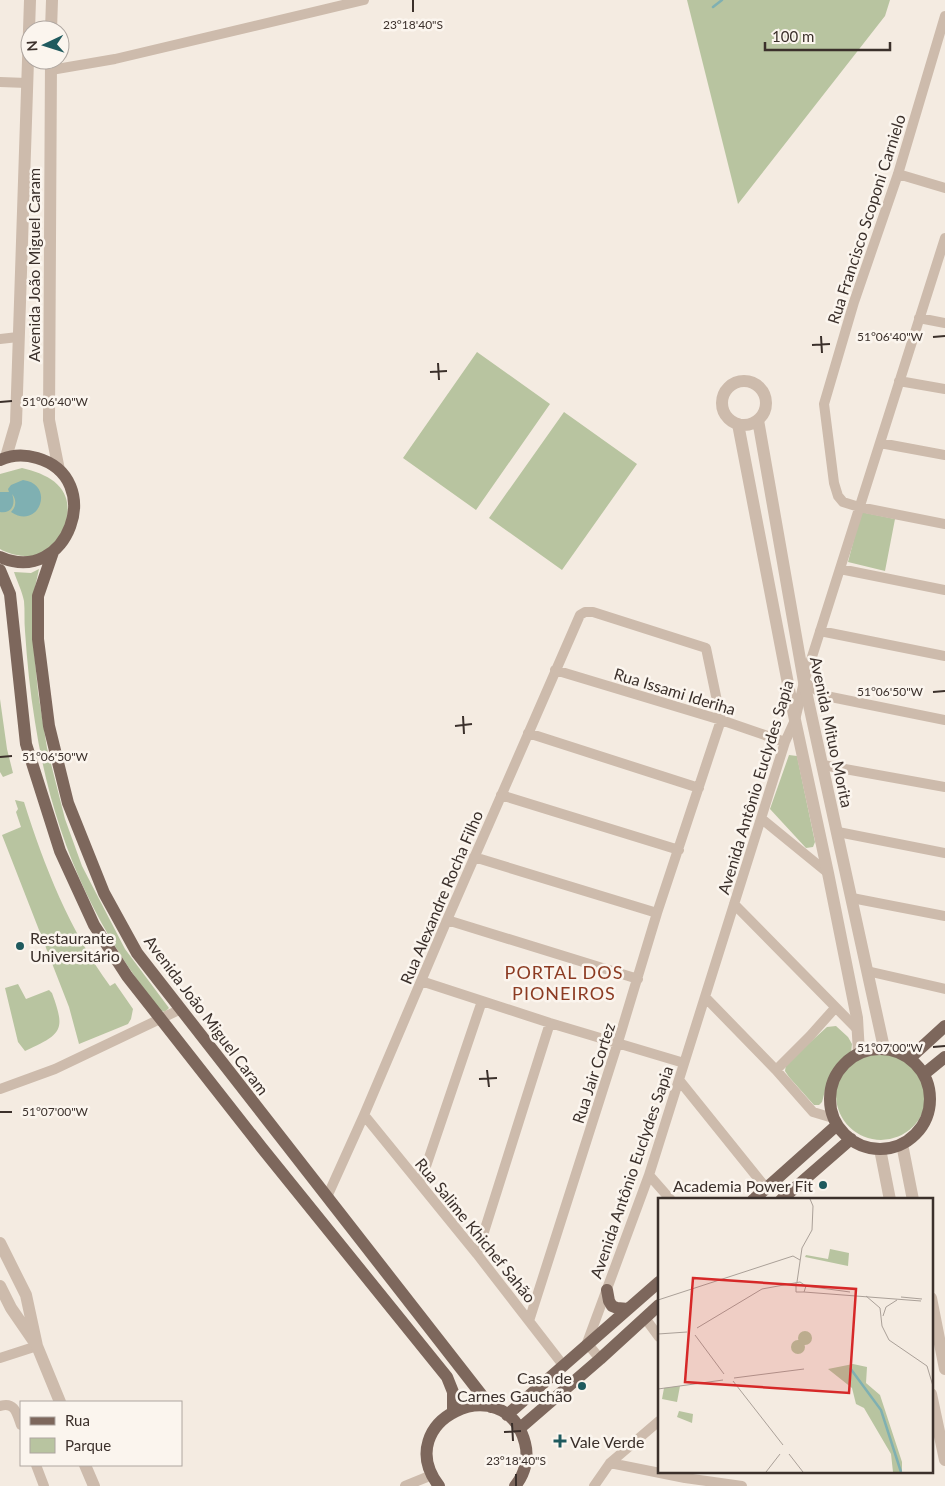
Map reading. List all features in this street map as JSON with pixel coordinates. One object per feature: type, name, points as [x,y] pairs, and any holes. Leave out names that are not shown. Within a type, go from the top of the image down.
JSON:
[{"type":"main road","points":[[0,557],[18,562],[30,561],[42,558],[53,552],[64,541],[72,527],[75,512],[74,497],[68,482],[59,470],[44,460],[29,455],[3,458]]},
{"type":"main road","name":"Avenida João Miguel Caram","points":[[53,552],[38,596],[38,638],[49,726],[68,803],[104,893],[137,953],[491,1407]]},
{"type":"main road","points":[[0,570],[10,594],[26,744],[60,851],[94,925],[127,976],[262,1148],[447,1377],[453,1392],[453,1411]]},
{"type":"main road","points":[[910,1058],[945,1026]]},
{"type":"main road","points":[[884,1048],[898,1051],[910,1058],[924,1074],[930,1090],[930,1106],[925,1122],[915,1135],[902,1144],[880,1149],[865,1147],[851,1140],[835,1122],[831,1110],[830,1092],[835,1076],[845,1062],[859,1053],[871,1049],[884,1048]]},
{"type":"main road","points":[[924,1074],[945,1057]]},
{"type":"main road","points":[[755,1198],[835,1122]]},
{"type":"main road","points":[[783,1198],[851,1140]]},
{"type":"main road","points":[[507,1415],[587,1343],[658,1283]]},
{"type":"main road","points":[[607,1290],[608,1301],[612,1306],[628,1309]]},
{"type":"main road","points":[[519,1429],[658,1307]]},
{"type":"main road","points":[[439,1486],[432,1475],[428,1462],[429,1442],[438,1424],[453,1411],[474,1405],[491,1407],[507,1415],[519,1429],[524,1441],[526,1460],[523,1472],[515,1486]]},
{"type":"street","name":"Avenida João Miguel Caram","points":[[3,458],[16,423],[30,0]]},
{"type":"street","points":[[51,20],[52,0]]},
{"type":"street","points":[[70,63],[124,57],[364,0]]},
{"type":"street","name":"Rua Francisco Scoponi Carnielo","points":[[860,507],[843,502],[838,496],[834,483],[824,404],[854,302],[898,174],[945,16]]},
{"type":"street","name":"Avenida João Miguel Caram","points":[[51,70],[49,420],[59,470]]},
{"type":"street","points":[[0,82],[28,83]]},
{"type":"street","points":[[898,174],[945,188]]},
{"type":"street","name":"Avenida Antônio Euclydes Sapia","points":[[587,1343],[648,1175],[785,742],[795,720],[804,682],[919,318],[942,257],[945,238]]},
{"type":"street","points":[[919,318],[945,323]]},
{"type":"street","points":[[0,339],[18,337]]},
{"type":"street","points":[[741,381],[749,382],[759,387],[765,398],[764,411],[758,420],[748,425],[738,424],[728,419],[723,410],[723,398],[730,386],[741,381]]},
{"type":"street","points":[[900,381],[945,390]]},
{"type":"street","name":"Avenida Mituo Morita","points":[[758,420],[804,682],[884,1048]]},
{"type":"street","name":"Avenida Mituo Morita","points":[[738,424],[795,720],[828,873],[858,1030],[859,1053]]},
{"type":"street","points":[[880,443],[945,455]]},
{"type":"street","points":[[860,507],[945,524]]},
{"type":"street","points":[[840,569],[945,590]]},
{"type":"street","name":"Rua Alexandre Rocha Filho","points":[[327,1197],[578,618],[585,612],[593,612],[706,648],[721,720]]},
{"type":"street","points":[[820,631],[945,656]]},
{"type":"street","name":"Rua Issami Ideriha","points":[[555,670],[721,720],[785,742]]},
{"type":"street","points":[[804,682],[826,696],[945,720]]},
{"type":"street","name":"Rua Jair Cortez","points":[[529,1321],[638,979],[657,913],[721,720]]},
{"type":"street","points":[[528,732],[699,788]]},
{"type":"street","points":[[823,765],[945,787]]},
{"type":"street","points":[[501,794],[679,850]]},
{"type":"street","points":[[762,819],[828,873]]},
{"type":"street","points":[[838,832],[945,853]]},
{"type":"street","points":[[474,857],[657,913]]},
{"type":"street","points":[[852,898],[945,916]]},
{"type":"street","points":[[734,904],[858,1030]]},
{"type":"street","points":[[447,920],[638,979]]},
{"type":"street","points":[[867,971],[945,988]]},
{"type":"street","points":[[421,981],[550,1023],[684,1062]]},
{"type":"street","points":[[705,997],[776,1070],[813,1112],[835,1122]]},
{"type":"street","points":[[420,1184],[482,1001]]},
{"type":"street","points":[[776,1070],[835,1008]]},
{"type":"street","points":[[0,1090],[55,1069],[181,1009]]},
{"type":"street","points":[[476,1254],[550,1023]]},
{"type":"street","points":[[678,1080],[766,1188]]},
{"type":"street","name":"Rua Salime Khichef Sahão","points":[[364,1115],[563,1365]]},
{"type":"street","points":[[902,1144],[913,1198]]},
{"type":"street","points":[[880,1149],[887,1197]]},
{"type":"street","points":[[648,1175],[669,1198]]},
{"type":"street","points":[[0,1243],[26,1296],[37,1346],[60,1401]]},
{"type":"street","points":[[0,1286],[11,1308],[37,1346]]},
{"type":"street","points":[[932,1303],[945,1369]]},
{"type":"street","points":[[645,1318],[658,1336]]},
{"type":"street","points":[[587,1343],[600,1359]]},
{"type":"street","points":[[0,1358],[37,1346]]},
{"type":"street","points":[[932,1399],[945,1460]]},
{"type":"street","points":[[0,1406],[6,1404],[12,1406],[20,1422]]},
{"type":"street","points":[[594,1486],[610,1463],[658,1422]]},
{"type":"street","points":[[610,1463],[686,1482],[742,1486]]},
{"type":"street","points":[[36,1466],[44,1486]]},
{"type":"street","points":[[86,1466],[94,1486]]},
{"type":"street","points":[[405,1486],[432,1475]]},
{"type":"green space","points":[[687,0],[890,0],[885,16],[738,204]]},
{"type":"green space","points":[[477,352],[550,404],[476,510],[403,458]]},
{"type":"green space","points":[[564,412],[637,464],[562,570],[489,518]]},
{"type":"green space","points":[[22,468],[51,479],[64,492],[67,501],[68,510],[62,534],[48,551],[43,554],[31,556],[17,555],[0,549],[0,474]]},
{"type":"green space","points":[[861,512],[895,519],[885,571],[848,562]]},
{"type":"green space","points":[[39,569],[34,592],[32,629],[38,692],[47,748],[65,819],[82,866],[125,949],[169,1008],[165,1012],[161,1011],[136,978],[114,945],[95,910],[78,875],[52,801],[42,762],[35,722],[29,676],[24,601],[14,572],[31,573]]},
{"type":"green space","points":[[0,699],[7,749],[13,773],[3,777],[0,772]]},
{"type":"green space","points":[[789,755],[797,756],[815,842],[813,847],[806,848],[770,809]]},
{"type":"green space","points":[[15,800],[24,802],[49,874],[82,943],[110,986],[115,983],[133,1009],[128,1024],[79,1044],[69,1007],[2,835],[21,827],[16,812],[18,809]]},
{"type":"green space","points":[[18,984],[26,999],[49,990],[52,993],[59,1016],[58,1030],[47,1040],[25,1051],[18,1042],[5,988]]},
{"type":"green space","points":[[836,1026],[848,1037],[852,1044],[851,1053],[832,1073],[822,1102],[819,1105],[814,1105],[789,1077],[785,1071],[786,1064],[827,1027]]},
{"type":"green space","points":[[881,1050],[898,1054],[913,1063],[922,1078],[926,1095],[922,1112],[913,1127],[898,1136],[881,1140],[864,1136],[849,1127],[840,1112],[836,1095],[840,1078],[849,1063],[864,1054]]},
{"type":"water","points":[[23,480],[33,483],[39,489],[40,505],[36,511],[29,516],[21,516],[11,512],[15,503],[12,494],[13,505],[10,510],[0,512],[0,492],[9,492],[8,489],[11,485]]},
{"type":"waterway","points":[[713,7],[722,0]]},
{"type":"place","name":"Restaurante Universitário","points":[[20,946]]},
{"type":"place","name":"Academia Power Fit","points":[[823,1185]]},
{"type":"place","name":"Casa de Carnes Gauchão","points":[[582,1386]]},
{"type":"place","name":"Vale Verde","points":[[560,1441]]},
{"type":"district","name":"PORTAL DOS PIONEIROS","points":[[564,982]]}]
